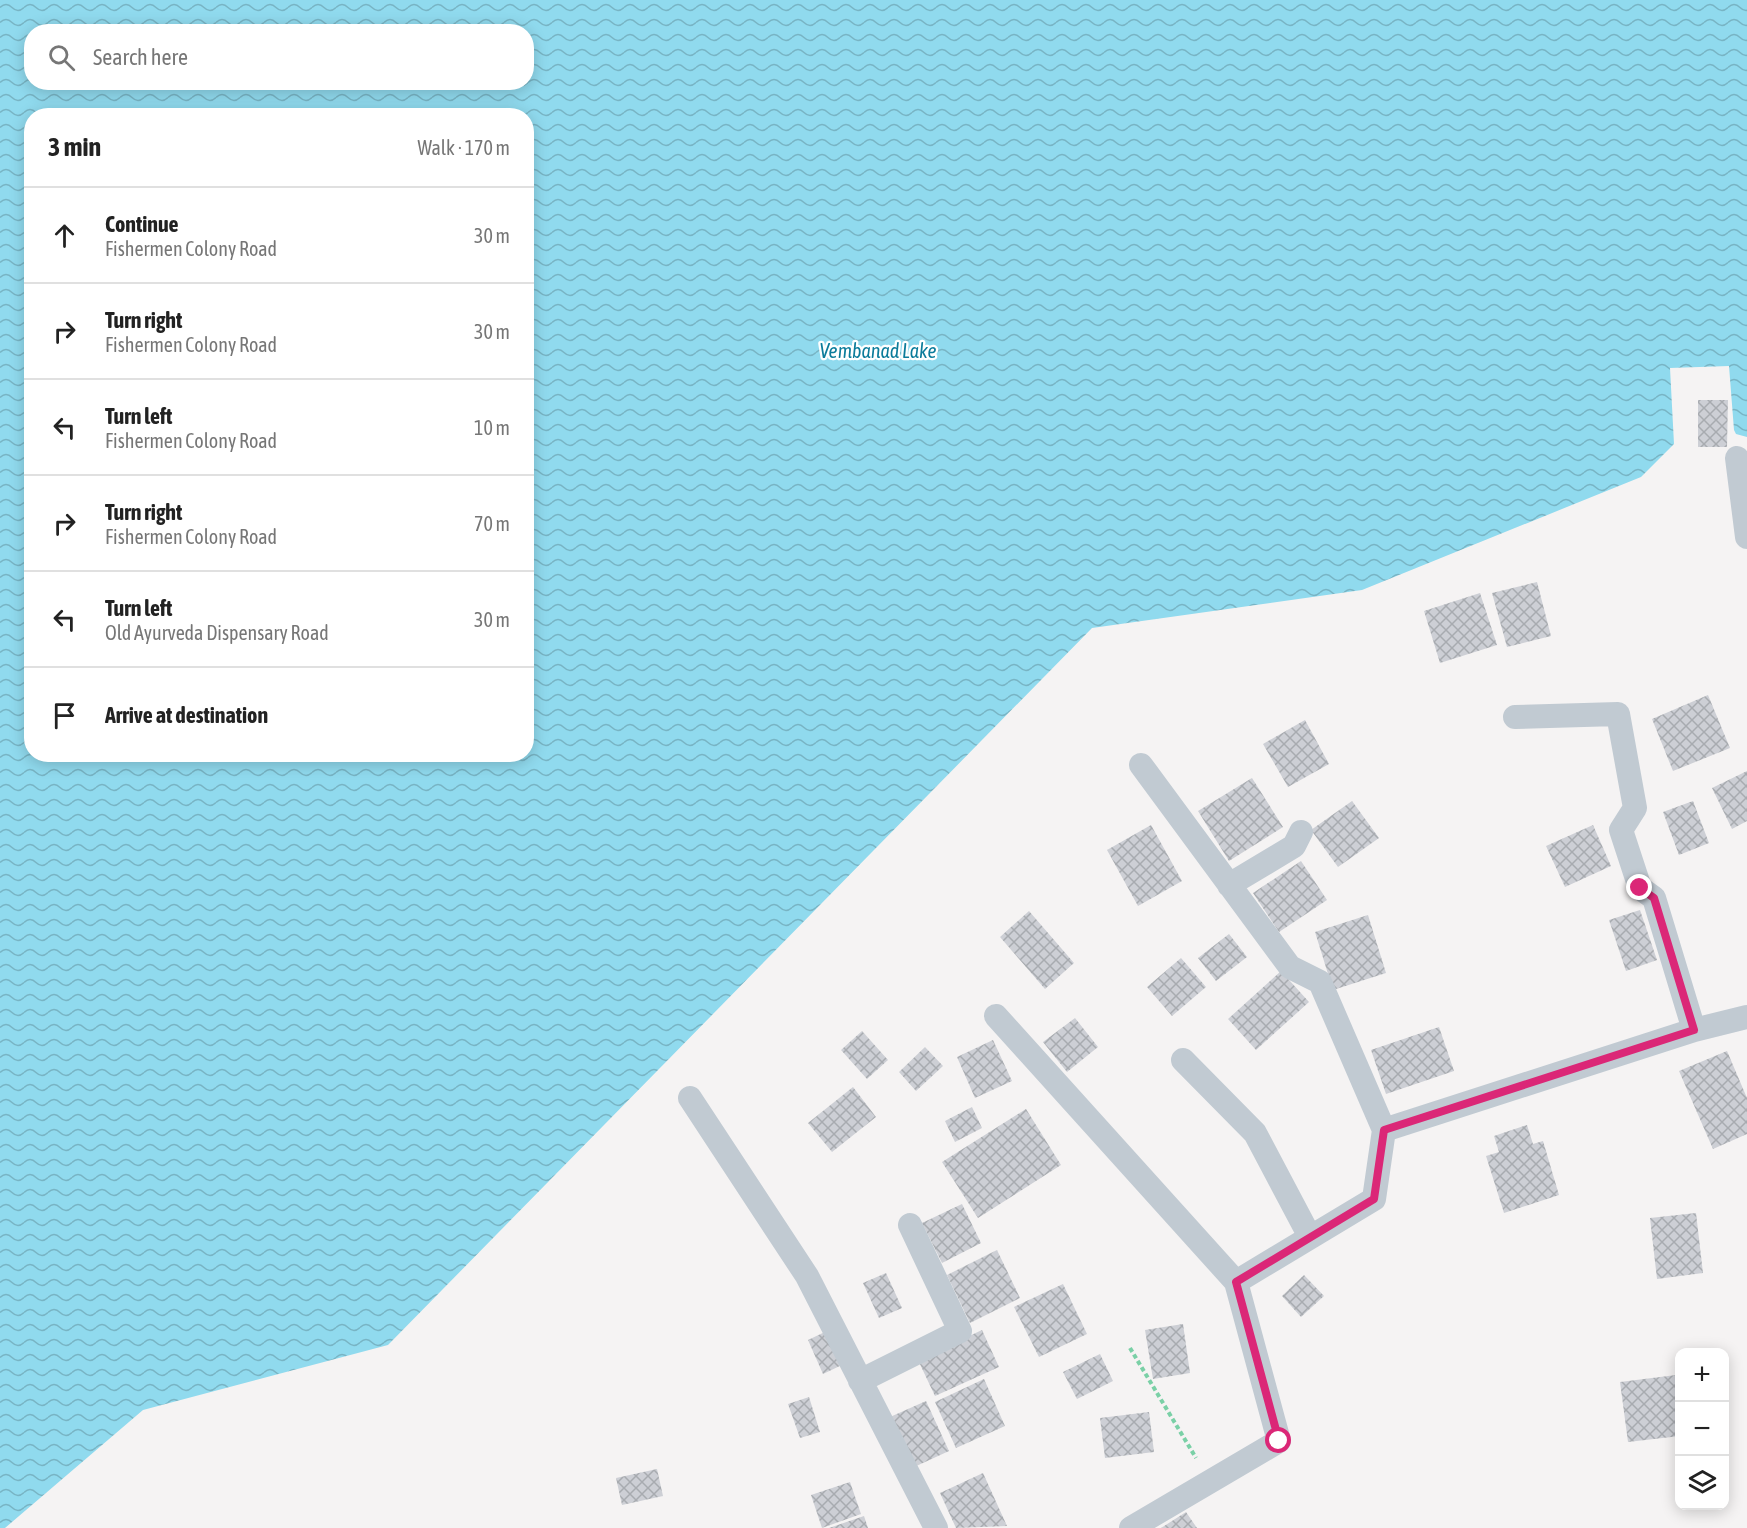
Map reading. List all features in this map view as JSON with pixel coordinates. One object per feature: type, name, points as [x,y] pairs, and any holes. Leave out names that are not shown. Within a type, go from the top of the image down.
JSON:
[{"type":"street","points":[[1737,458],[1747,537]]},
{"type":"street","points":[[1515,717],[1618,714],[1635,808],[1621,830],[1640,888],[1654,898],[1694,1030]]},
{"type":"street","points":[[1141,765],[1290,968],[1320,981],[1384,1130],[1374,1199],[1236,1282]]},
{"type":"street","points":[[1229,885],[1294,846],[1301,831]]},
{"type":"street","points":[[996,1016],[1236,1282],[1279,1441],[1131,1528]]},
{"type":"street","points":[[1384,1130],[1694,1030],[1747,1017]]},
{"type":"street","points":[[1183,1060],[1255,1133],[1311,1237]]},
{"type":"street","points":[[690,1098],[807,1276],[936,1528]]},
{"type":"street","points":[[860,1381],[960,1331],[910,1225]]},
{"type":"path","points":[[1130,1348],[1211,1481]]},
{"type":"water","name":"Vembanad Lake","points":[[0,0],[1747,0],[1747,437],[1736,434],[1734,430],[1729,366],[1670,368],[1674,444],[1641,477],[1362,590],[1092,628],[388,1345],[143,1410],[5,1528],[0,1528]]},
{"type":"building","points":[[1698,400],[1728,400],[1727,447],[1698,447]]},
{"type":"building","points":[[1537,582],[1551,636],[1507,647],[1492,593]]},
{"type":"building","points":[[1480,593],[1497,645],[1440,663],[1424,611]]},
{"type":"building","points":[[1708,695],[1730,748],[1673,771],[1652,719]]},
{"type":"building","points":[[1305,720],[1329,764],[1288,787],[1263,744]]},
{"type":"building","points":[[1747,771],[1747,821],[1732,829],[1712,788]]},
{"type":"building","points":[[1252,778],[1283,827],[1229,861],[1198,811]]},
{"type":"building","points":[[1352,801],[1379,838],[1338,867],[1311,830]]},
{"type":"building","points":[[1693,801],[1709,843],[1679,855],[1663,812]]},
{"type":"building","points":[[1151,825],[1182,881],[1138,906],[1107,850]]},
{"type":"building","points":[[1593,825],[1611,866],[1565,887],[1546,846]]},
{"type":"building","points":[[1301,861],[1327,900],[1279,932],[1253,893]]},
{"type":"building","points":[[1640,910],[1657,960],[1626,971],[1609,920]]},
{"type":"building","points":[[1029,911],[1074,963],[1045,989],[1000,937]]},
{"type":"building","points":[[1368,915],[1386,973],[1333,990],[1315,932]]},
{"type":"building","points":[[1229,934],[1247,957],[1216,981],[1198,958]]},
{"type":"building","points":[[1181,958],[1206,987],[1172,1016],[1147,987]]},
{"type":"building","points":[[1281,971],[1309,1002],[1256,1050],[1228,1019]]},
{"type":"building","points":[[1075,1018],[1098,1047],[1067,1072],[1043,1042]]},
{"type":"building","points":[[1439,1027],[1454,1071],[1386,1094],[1371,1050]]},
{"type":"building","points":[[862,1031],[888,1060],[867,1079],[841,1050]]},
{"type":"building","points":[[993,1040],[1012,1081],[975,1098],[957,1057]]},
{"type":"building","points":[[925,1047],[943,1066],[916,1091],[899,1072]]},
{"type":"building","points":[[1727,1051],[1747,1098],[1747,1134],[1713,1149],[1679,1071]]},
{"type":"building","points":[[853,1087],[876,1117],[832,1152],[808,1123]]},
{"type":"building","points":[[972,1107],[982,1128],[955,1142],[945,1121]]},
{"type":"building","points":[[1026,1109],[1061,1165],[978,1218],[942,1162]]},
{"type":"building","points":[[1527,1125],[1533,1144],[1543,1141],[1559,1195],[1504,1213],[1486,1156],[1499,1152],[1494,1136]]},
{"type":"building","points":[[962,1204],[981,1243],[942,1263],[922,1223]]},
{"type":"building","points":[[1696,1213],[1703,1273],[1657,1279],[1650,1218]]},
{"type":"building","points":[[997,1250],[1020,1298],[970,1323],[947,1275]]},
{"type":"building","points":[[886,1273],[902,1308],[879,1318],[863,1283]]},
{"type":"building","points":[[1304,1275],[1324,1296],[1301,1317],[1282,1296]]},
{"type":"building","points":[[1063,1284],[1087,1334],[1039,1357],[1014,1307]]},
{"type":"building","points":[[1183,1324],[1190,1373],[1153,1379],[1145,1330]]},
{"type":"building","points":[[829,1330],[844,1364],[823,1374],[808,1340]]},
{"type":"building","points":[[982,1330],[999,1367],[935,1396],[918,1360]]},
{"type":"building","points":[[1100,1354],[1113,1381],[1077,1399],[1063,1372]]},
{"type":"building","points":[[1675,1375],[1675,1437],[1628,1442],[1620,1382]]},
{"type":"building","points":[[984,1379],[1005,1426],[956,1448],[935,1402]]},
{"type":"building","points":[[809,1397],[820,1432],[800,1438],[788,1404]]},
{"type":"building","points":[[926,1401],[949,1451],[912,1468],[890,1417]]},
{"type":"building","points":[[1149,1412],[1154,1452],[1105,1458],[1100,1418]]},
{"type":"building","points":[[657,1469],[663,1496],[622,1505],[616,1478]]},
{"type":"building","points":[[983,1473],[1007,1526],[956,1528],[940,1493]]},
{"type":"building","points":[[850,1482],[861,1514],[822,1528],[811,1495]]},
{"type":"building","points":[[1186,1512],[1197,1528],[1161,1528]]},
{"type":"building","points":[[864,1516],[868,1528],[829,1528]]},
{"type":"route","points":[[1279,1441],[1236,1282],[1374,1199],[1384,1130],[1694,1030],[1654,898],[1640,888]]}]
